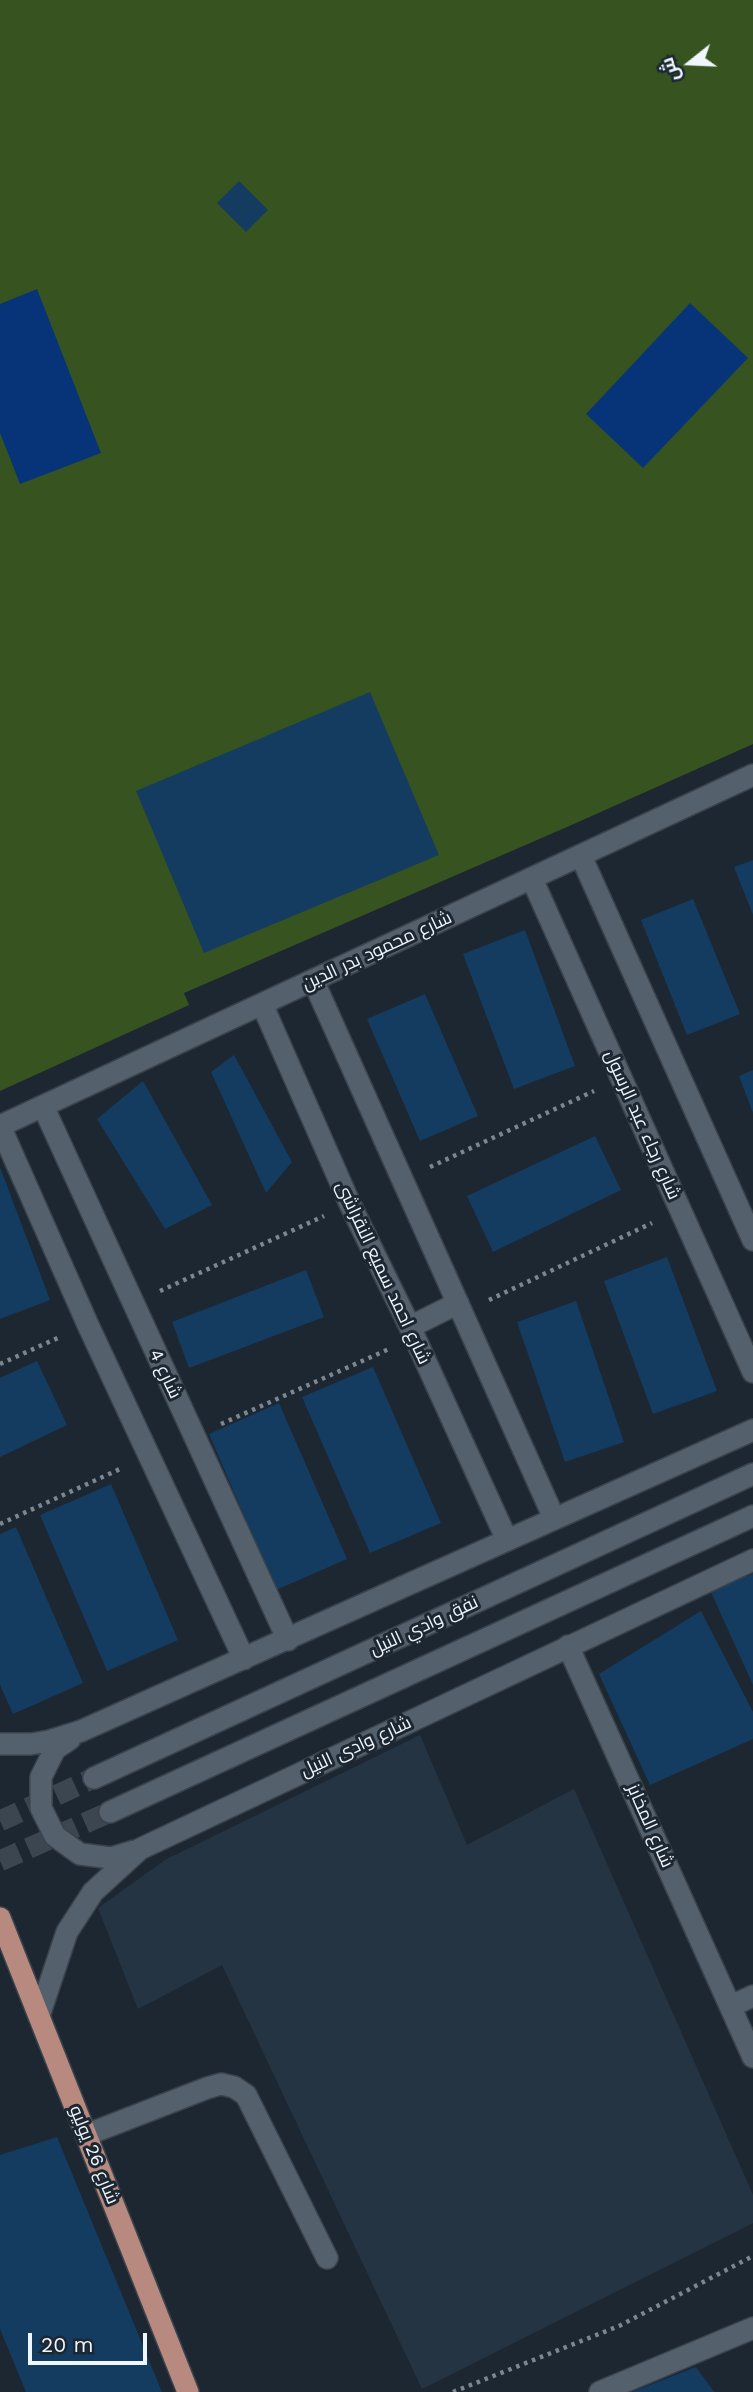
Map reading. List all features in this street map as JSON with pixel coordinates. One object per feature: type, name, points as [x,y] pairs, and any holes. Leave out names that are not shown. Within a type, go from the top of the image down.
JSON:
[{"type":"main road","name":"شارع 26 يوليو","points":[[0,1918],[188,2392]]},
{"type":"street","name":"شارع محمود بدر الدين","points":[[0,1126],[753,775]]},
{"type":"street","points":[[581,856],[753,1240]]},
{"type":"street","name":"شارع رجاء عبد الرسول","points":[[532,879],[753,1372]]},
{"type":"street","points":[[313,981],[554,1518]]},
{"type":"street","name":"شارع احمد سميع النقراشى","points":[[262,1004],[350,1204],[508,1540]]},
{"type":"street","name":"شارع 4","points":[[43,1106],[288,1640]]},
{"type":"street","points":[[0,1126],[88,1325],[244,1659]]},
{"type":"street","points":[[410,1327],[460,1307]]},
{"type":"street","points":[[0,1744],[31,1744],[80,1731],[753,1430]]},
{"type":"street","name":"نفق وادي النيل","points":[[94,1777],[753,1474]]},
{"type":"street","points":[[110,1812],[753,1517]]},
{"type":"street","name":"شارع وادى النيل","points":[[39,2016],[67,1932],[93,1892],[140,1849],[753,1560]]},
{"type":"street","name":"شارع المخابز","points":[[568,1646],[753,2057]]},
{"type":"street","points":[[80,1731],[55,1749],[41,1777],[41,1808],[55,1836],[80,1854],[111,1858],[140,1849]]},
{"type":"street","points":[[731,2006],[753,1996]]},
{"type":"street","points":[[86,2136],[208,2088],[221,2084],[234,2087],[246,2095],[327,2258]]},
{"type":"street","points":[[600,2392],[753,2328]]},
{"type":"path","points":[[460,1307],[680,1209]]},
{"type":"path","points":[[453,2392],[619,2326],[753,2256]]},
{"type":"shaded area","points":[[420,1735],[467,1845],[574,1789],[753,2195],[753,2223],[422,2389],[222,1965],[138,2009],[98,1908],[165,1860]]},
{"type":"green space","points":[[0,0],[753,0],[753,744],[184,993],[189,1005],[0,1091]]},
{"type":"water","points":[[37,289],[101,453],[20,484],[0,433],[0,304]]},
{"type":"water","points":[[690,303],[748,358],[643,468],[586,414]]},
{"type":"building","points":[[239,181],[268,210],[246,232],[217,203]]},
{"type":"building","points":[[370,692],[439,855],[204,953],[136,791]]},
{"type":"building","points":[[753,860],[753,915],[734,867]]},
{"type":"building","points":[[693,899],[740,1014],[687,1035],[641,920]]},
{"type":"building","points":[[525,930],[575,1066],[514,1089],[463,954]]},
{"type":"building","points":[[425,994],[478,1116],[420,1141],[367,1019]]},
{"type":"building","points":[[234,1055],[292,1162],[266,1193],[211,1072]]},
{"type":"building","points":[[753,1070],[753,1113],[739,1076]]},
{"type":"building","points":[[143,1081],[212,1205],[165,1229],[97,1119]]},
{"type":"building","points":[[595,1136],[621,1190],[493,1252],[467,1196]]},
{"type":"building","points":[[0,1167],[50,1300],[0,1319]]},
{"type":"building","points":[[667,1257],[717,1391],[653,1414],[604,1281]]},
{"type":"building","points":[[306,1270],[324,1317],[189,1368],[172,1322]]},
{"type":"building","points":[[576,1301],[624,1442],[565,1462],[517,1322]]},
{"type":"building","points":[[37,1361],[67,1425],[0,1457],[0,1378]]},
{"type":"building","points":[[373,1367],[441,1523],[370,1553],[302,1397]]},
{"type":"building","points":[[279,1403],[347,1559],[276,1590],[209,1434]]},
{"type":"building","points":[[111,1484],[178,1640],[107,1671],[40,1515]]},
{"type":"building","points":[[16,1527],[83,1683],[13,1714],[0,1685],[0,1534]]},
{"type":"building","points":[[753,1574],[753,1685],[710,1590]]},
{"type":"building","points":[[701,1611],[753,1712],[753,1739],[650,1785],[599,1674]]},
{"type":"building","points":[[57,2137],[162,2392],[26,2392],[0,2329],[0,2155]]},
{"type":"building","points":[[696,2367],[714,2392],[632,2392]]},
{"type":"tunnel","points":[[0,1821],[94,1778]]},
{"type":"tunnel","points":[[0,1861],[110,1812]]}]
